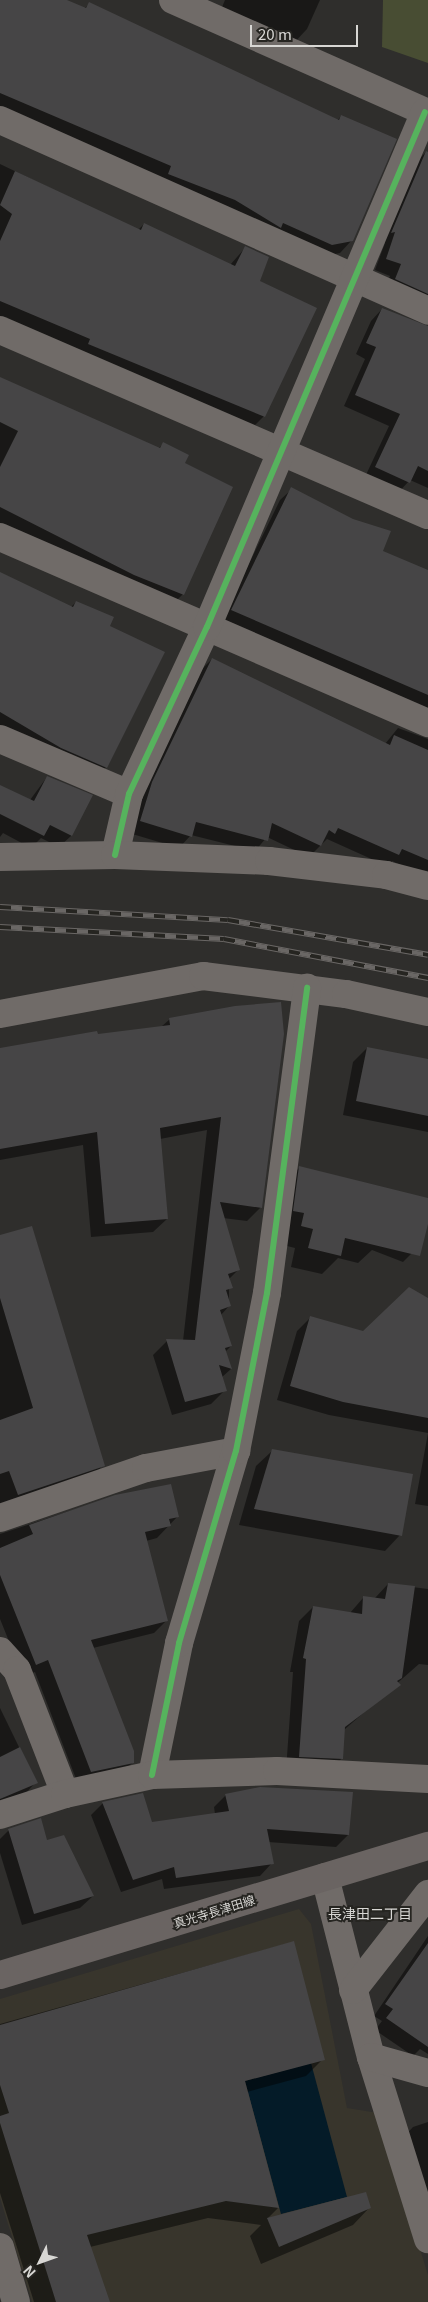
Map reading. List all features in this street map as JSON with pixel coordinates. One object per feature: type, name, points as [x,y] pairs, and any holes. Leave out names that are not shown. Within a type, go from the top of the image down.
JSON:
[{"type":"main road","name":"真光寺長津田線","points":[[0,1975],[428,1846]]},
{"type":"street","points":[[115,855],[129,794],[207,627],[353,279],[426,112],[173,0]]},
{"type":"street","points":[[0,120],[428,311]]},
{"type":"street","points":[[0,330],[280,453],[428,515]]},
{"type":"street","points":[[0,536],[428,723]]},
{"type":"street","points":[[0,739],[129,794]]},
{"type":"street","points":[[0,857],[115,855],[269,861],[386,875],[428,886]]},
{"type":"street","points":[[0,1014],[203,976],[306,988],[428,1012]]},
{"type":"street","points":[[152,1775],[179,1643],[236,1451],[267,1292],[306,988]]},
{"type":"street","points":[[0,1518],[146,1468],[236,1451]]},
{"type":"street","points":[[0,1651],[17,1670],[65,1794]]},
{"type":"street","points":[[0,1815],[65,1794],[152,1775],[277,1770],[428,1779]]},
{"type":"street","points":[[325,1877],[371,2057],[428,2239]]},
{"type":"street","points":[[353,1990],[428,1894]]},
{"type":"street","points":[[371,2057],[428,2073]]},
{"type":"street","points":[[0,2247],[16,2302]]},
{"type":"shaded area","points":[[299,1909],[311,1924],[347,2108],[378,2113],[428,2275],[428,2302],[32,2302],[0,2198],[0,1999]]},
{"type":"green space","points":[[383,0],[428,0],[428,63],[382,47]]},
{"type":"water","points":[[311,2063],[347,2197],[281,2214],[245,2081]]},
{"type":"building","points":[[0,0],[67,0],[86,8],[89,2],[339,120],[341,115],[397,139],[353,241],[332,245],[283,223],[281,228],[235,200],[168,174],[171,166],[0,93]]},
{"type":"building","points":[[426,151],[428,152],[428,294],[395,279],[401,264],[386,259],[395,232],[391,233]]},
{"type":"building","points":[[15,171],[141,230],[144,223],[235,266],[245,246],[269,257],[260,281],[317,308],[265,417],[88,344],[90,339],[0,301],[0,241],[12,214],[0,205]]},
{"type":"building","points":[[382,308],[428,326],[428,471],[418,466],[410,483],[375,467],[400,414],[355,395],[376,347],[366,343]]},
{"type":"building","points":[[0,377],[160,448],[163,442],[189,455],[185,463],[233,487],[184,595],[134,575],[0,507],[0,467],[18,431],[0,422]]},
{"type":"building","points":[[291,487],[353,519],[391,531],[383,551],[428,570],[428,695],[231,610]]},
{"type":"building","points":[[0,572],[73,607],[76,601],[114,617],[110,626],[165,652],[107,768],[61,748],[0,712]]},
{"type":"building","points":[[212,658],[390,745],[394,735],[428,750],[428,860],[402,849],[399,855],[338,828],[335,834],[329,830],[321,846],[272,823],[268,841],[196,822],[192,837],[140,821],[152,782]]},
{"type":"building","points":[[47,776],[93,795],[72,836],[50,825],[44,836],[0,814],[0,785],[34,801]]},
{"type":"building","points":[[281,1002],[284,1034],[262,1208],[220,1202],[240,1270],[228,1274],[233,1288],[226,1290],[231,1306],[220,1310],[232,1346],[225,1348],[232,1369],[219,1365],[227,1391],[185,1402],[166,1339],[195,1340],[221,1117],[160,1128],[168,1219],[105,1224],[97,1132],[0,1149],[0,1048],[97,1031],[98,1034],[170,1025],[169,1018],[235,1006]]},
{"type":"building","points":[[367,1047],[428,1059],[428,1116],[356,1101]]},
{"type":"building","points":[[299,1166],[428,1198],[428,1224],[420,1256],[345,1238],[341,1256],[308,1248],[313,1229],[301,1226],[304,1213],[293,1211]]},
{"type":"building","points":[[32,1226],[105,1466],[18,1495],[9,1471],[0,1474],[0,1420],[33,1408],[0,1298],[0,1235]]},
{"type":"building","points":[[409,1287],[428,1298],[428,1418],[343,1402],[290,1386],[310,1316],[363,1331]]},
{"type":"building","points":[[272,1449],[413,1474],[402,1536],[254,1509]]},
{"type":"building","points":[[171,1484],[179,1517],[169,1519],[171,1526],[145,1532],[168,1621],[91,1640],[134,1751],[134,1763],[91,1772],[48,1660],[36,1665],[0,1575],[0,1548],[33,1534],[29,1525],[115,1495]]},
{"type":"building","points":[[388,1583],[415,1586],[402,1678],[397,1681],[401,1685],[345,1727],[343,1759],[299,1757],[306,1659],[303,1658],[313,1606],[362,1614],[363,1596],[385,1599]]},
{"type":"building","points":[[20,1747],[38,1783],[0,1799],[0,1757]]},
{"type":"building","points":[[260,1787],[353,1792],[349,1835],[267,1829],[274,1864],[176,1878],[174,1867],[133,1880],[102,1802],[143,1793],[152,1822],[229,1811],[225,1794]]},
{"type":"building","points":[[41,1818],[47,1840],[64,1835],[94,1896],[34,1914],[8,1829]]},
{"type":"building","points":[[294,1941],[325,2060],[245,2081],[279,2208],[226,2201],[87,2235],[110,2302],[56,2302],[0,2123],[0,2116],[9,2113],[0,2085],[0,2025]]},
{"type":"building","points":[[428,1943],[428,2047],[386,2018],[393,2009],[385,2004]]},
{"type":"building","points":[[366,2192],[371,2208],[279,2247],[267,2218]]},
{"type":"railway","points":[[0,907],[228,920],[428,955]]},
{"type":"railway","points":[[0,927],[224,939],[428,978]]},
{"type":"cycle path","points":[[115,855],[129,794],[207,627],[425,112]]},
{"type":"cycle path","points":[[152,1775],[179,1643],[236,1451],[267,1293],[307,988]]},
{"type":"district","name":"長津田二丁目","points":[[370,1913]]}]
